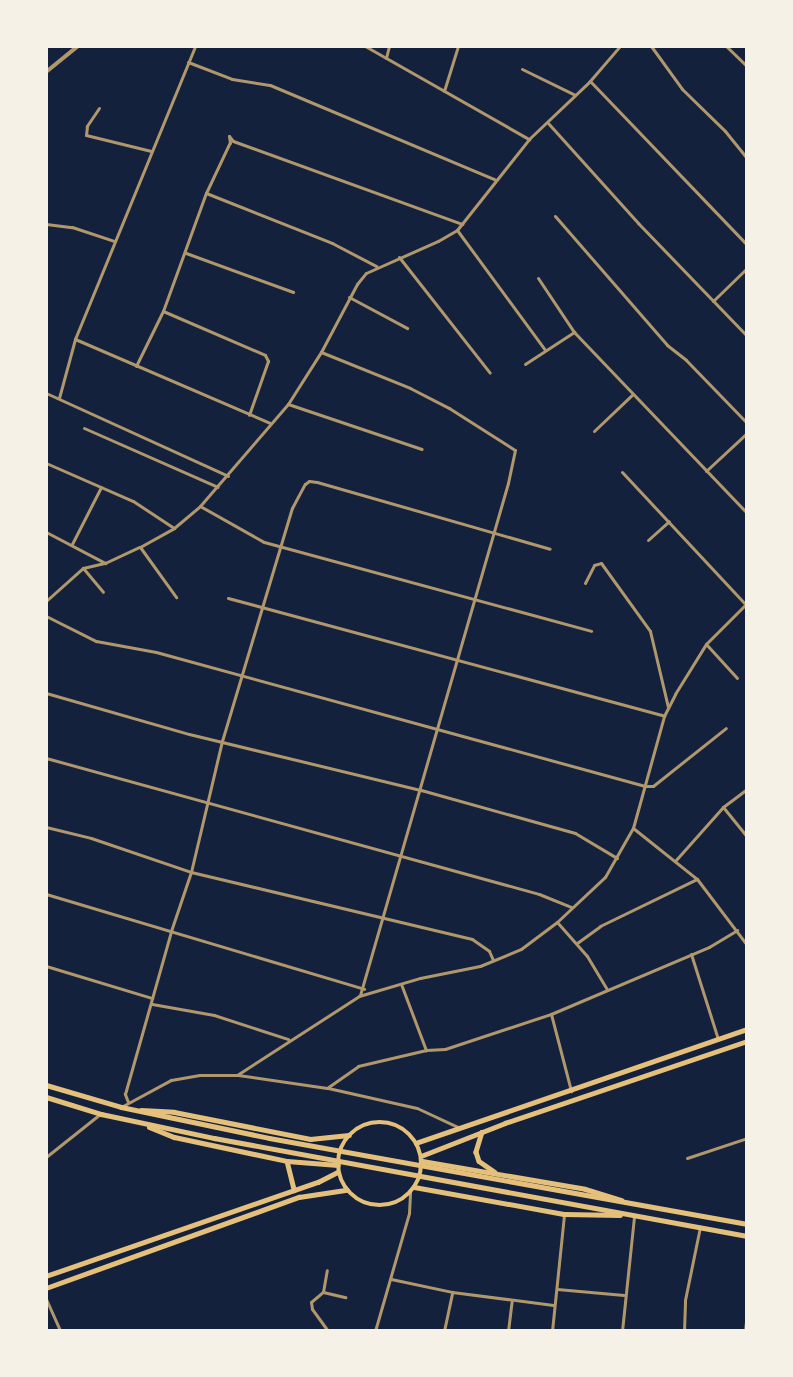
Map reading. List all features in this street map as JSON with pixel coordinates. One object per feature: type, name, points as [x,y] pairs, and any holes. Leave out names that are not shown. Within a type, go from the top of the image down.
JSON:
[{"type":"highway","points":[[46,1085],[138,1111],[319,1148],[747,1224]]},
{"type":"highway","points":[[46,1097],[142,1124],[747,1236]]},
{"type":"highway","points":[[138,1111],[174,1112],[310,1139],[349,1135]]},
{"type":"highway","points":[[142,1124],[174,1137],[287,1161],[338,1165]]},
{"type":"highway","points":[[421,1158],[585,1189],[634,1205]]},
{"type":"highway","points":[[414,1187],[564,1214],[625,1214]]},
{"type":"highway","points":[[716,1218],[716,1230]]},
{"type":"main road","points":[[416,1144],[572,1092],[747,1029]]},
{"type":"main road","points":[[421,1158],[482,1132],[747,1041]]},
{"type":"main road","points":[[526,1107],[529,1116]]},
{"type":"main road","points":[[385,1122],[403,1129],[416,1144],[421,1158],[414,1187],[394,1203],[374,1205],[362,1202],[346,1190],[338,1172],[342,1146],[349,1135],[365,1124],[385,1122]]},
{"type":"main road","points":[[482,1132],[476,1152],[479,1161],[496,1173]]},
{"type":"main road","points":[[287,1161],[294,1190]]},
{"type":"main road","points":[[46,1276],[294,1190],[338,1172]]},
{"type":"main road","points":[[46,1288],[299,1197],[346,1190]]},
{"type":"street","points":[[46,72],[78,46]]},
{"type":"street","points":[[59,398],[75,339],[195,46]]},
{"type":"street","points":[[365,46],[529,139]]},
{"type":"street","points":[[386,58],[389,46]]},
{"type":"street","points":[[444,91],[458,46]]},
{"type":"street","points":[[46,601],[83,568],[105,563],[140,548],[174,528],[200,506],[228,476],[270,423],[288,404],[321,352],[357,284],[376,266],[438,242],[457,230],[529,139],[590,81],[620,46]]},
{"type":"street","points":[[651,46],[682,89],[725,130],[747,158]]},
{"type":"street","points":[[726,46],[747,66]]},
{"type":"street","points":[[188,62],[232,79],[270,85],[496,180]]},
{"type":"street","points":[[522,69],[575,95]]},
{"type":"street","points":[[590,81],[747,245]]},
{"type":"street","points":[[99,108],[87,126],[86,135],[151,151]]},
{"type":"street","points":[[548,123],[747,336]]},
{"type":"street","points":[[136,366],[163,311],[186,253],[206,193],[231,142],[462,224]]},
{"type":"street","points":[[206,193],[332,243],[376,266]]},
{"type":"street","points":[[555,216],[667,345],[747,423]]},
{"type":"street","points":[[46,224],[72,227],[114,241]]},
{"type":"street","points":[[457,230],[545,350]]},
{"type":"street","points":[[186,253],[293,292]]},
{"type":"street","points":[[399,257],[490,373]]},
{"type":"street","points":[[713,301],[747,268]]},
{"type":"street","points":[[538,278],[574,332],[632,395],[747,513]]},
{"type":"street","points":[[349,298],[407,328]]},
{"type":"street","points":[[163,311],[265,355],[268,361],[249,415]]},
{"type":"street","points":[[525,364],[574,332]]},
{"type":"street","points":[[75,339],[270,423]]},
{"type":"street","points":[[321,352],[441,404],[514,450],[421,790],[382,919],[364,989],[359,996]]},
{"type":"street","points":[[46,393],[228,476]]},
{"type":"street","points":[[594,431],[632,395]]},
{"type":"street","points":[[288,404],[422,449]]},
{"type":"street","points":[[84,428],[218,487]]},
{"type":"street","points":[[706,471],[747,433]]},
{"type":"street","points":[[46,463],[141,505],[174,528]]},
{"type":"street","points":[[238,1075],[289,1039],[359,996],[493,960],[521,949],[558,922],[571,907],[601,883],[617,858],[633,828],[668,707],[706,644],[746,604],[622,472]]},
{"type":"street","points":[[128,1102],[125,1094],[152,1004],[170,931],[191,872],[222,741],[263,610],[292,508],[300,491],[309,481],[491,535],[550,549]]},
{"type":"street","points":[[72,544],[102,487]]},
{"type":"street","points":[[200,506],[248,535],[282,546],[591,630]]},
{"type":"street","points":[[648,540],[669,522]]},
{"type":"street","points":[[46,532],[105,563]]},
{"type":"street","points":[[140,548],[176,597]]},
{"type":"street","points":[[585,583],[594,565],[601,563],[650,631],[668,707]]},
{"type":"street","points":[[83,568],[103,592]]},
{"type":"street","points":[[228,598],[263,610],[664,716]]},
{"type":"street","points":[[46,616],[96,641],[156,652],[645,786],[653,786],[726,728]]},
{"type":"street","points":[[706,644],[737,678]]},
{"type":"street","points":[[46,693],[222,741],[421,790],[581,835],[617,858]]},
{"type":"street","points":[[46,758],[539,894],[571,907]]},
{"type":"street","points":[[674,861],[723,806],[747,789]]},
{"type":"street","points":[[723,806],[747,837]]},
{"type":"street","points":[[46,827],[91,838],[191,872],[472,939],[489,951],[493,960]]},
{"type":"street","points":[[633,828],[697,879],[747,945]]},
{"type":"street","points":[[577,943],[600,926],[697,879]]},
{"type":"street","points":[[46,894],[364,989]]},
{"type":"street","points":[[558,922],[577,943],[607,989]]},
{"type":"street","points":[[327,1088],[358,1066],[426,1050],[446,1050],[551,1014],[691,954],[737,930]]},
{"type":"street","points":[[691,954],[718,1039]]},
{"type":"street","points":[[46,966],[152,998]]},
{"type":"street","points":[[401,984],[426,1050]]},
{"type":"street","points":[[152,1004],[214,1015],[289,1039]]},
{"type":"street","points":[[551,1014],[572,1092]]},
{"type":"street","points":[[121,1107],[153,1087],[182,1078],[238,1075],[327,1088],[417,1108],[460,1128]]},
{"type":"street","points":[[46,1157],[101,1114]]},
{"type":"street","points":[[687,1158],[747,1138]]},
{"type":"street","points":[[375,1331],[409,1213],[410,1192]]},
{"type":"street","points":[[552,1331],[553,1306],[557,1289],[564,1214]]},
{"type":"street","points":[[622,1331],[624,1295],[634,1216]]},
{"type":"street","points":[[684,1331],[686,1291],[700,1227]]},
{"type":"street","points":[[327,1270],[324,1292],[311,1302],[312,1309],[328,1331]]},
{"type":"street","points":[[391,1279],[452,1292],[553,1306]]},
{"type":"street","points":[[557,1289],[624,1295]]},
{"type":"street","points":[[324,1292],[345,1297]]},
{"type":"street","points":[[444,1331],[452,1292]]},
{"type":"street","points":[[46,1299],[60,1331]]},
{"type":"street","points":[[508,1331],[512,1300]]},
{"type":"street","points":[[745,1331],[747,1313]]}]
